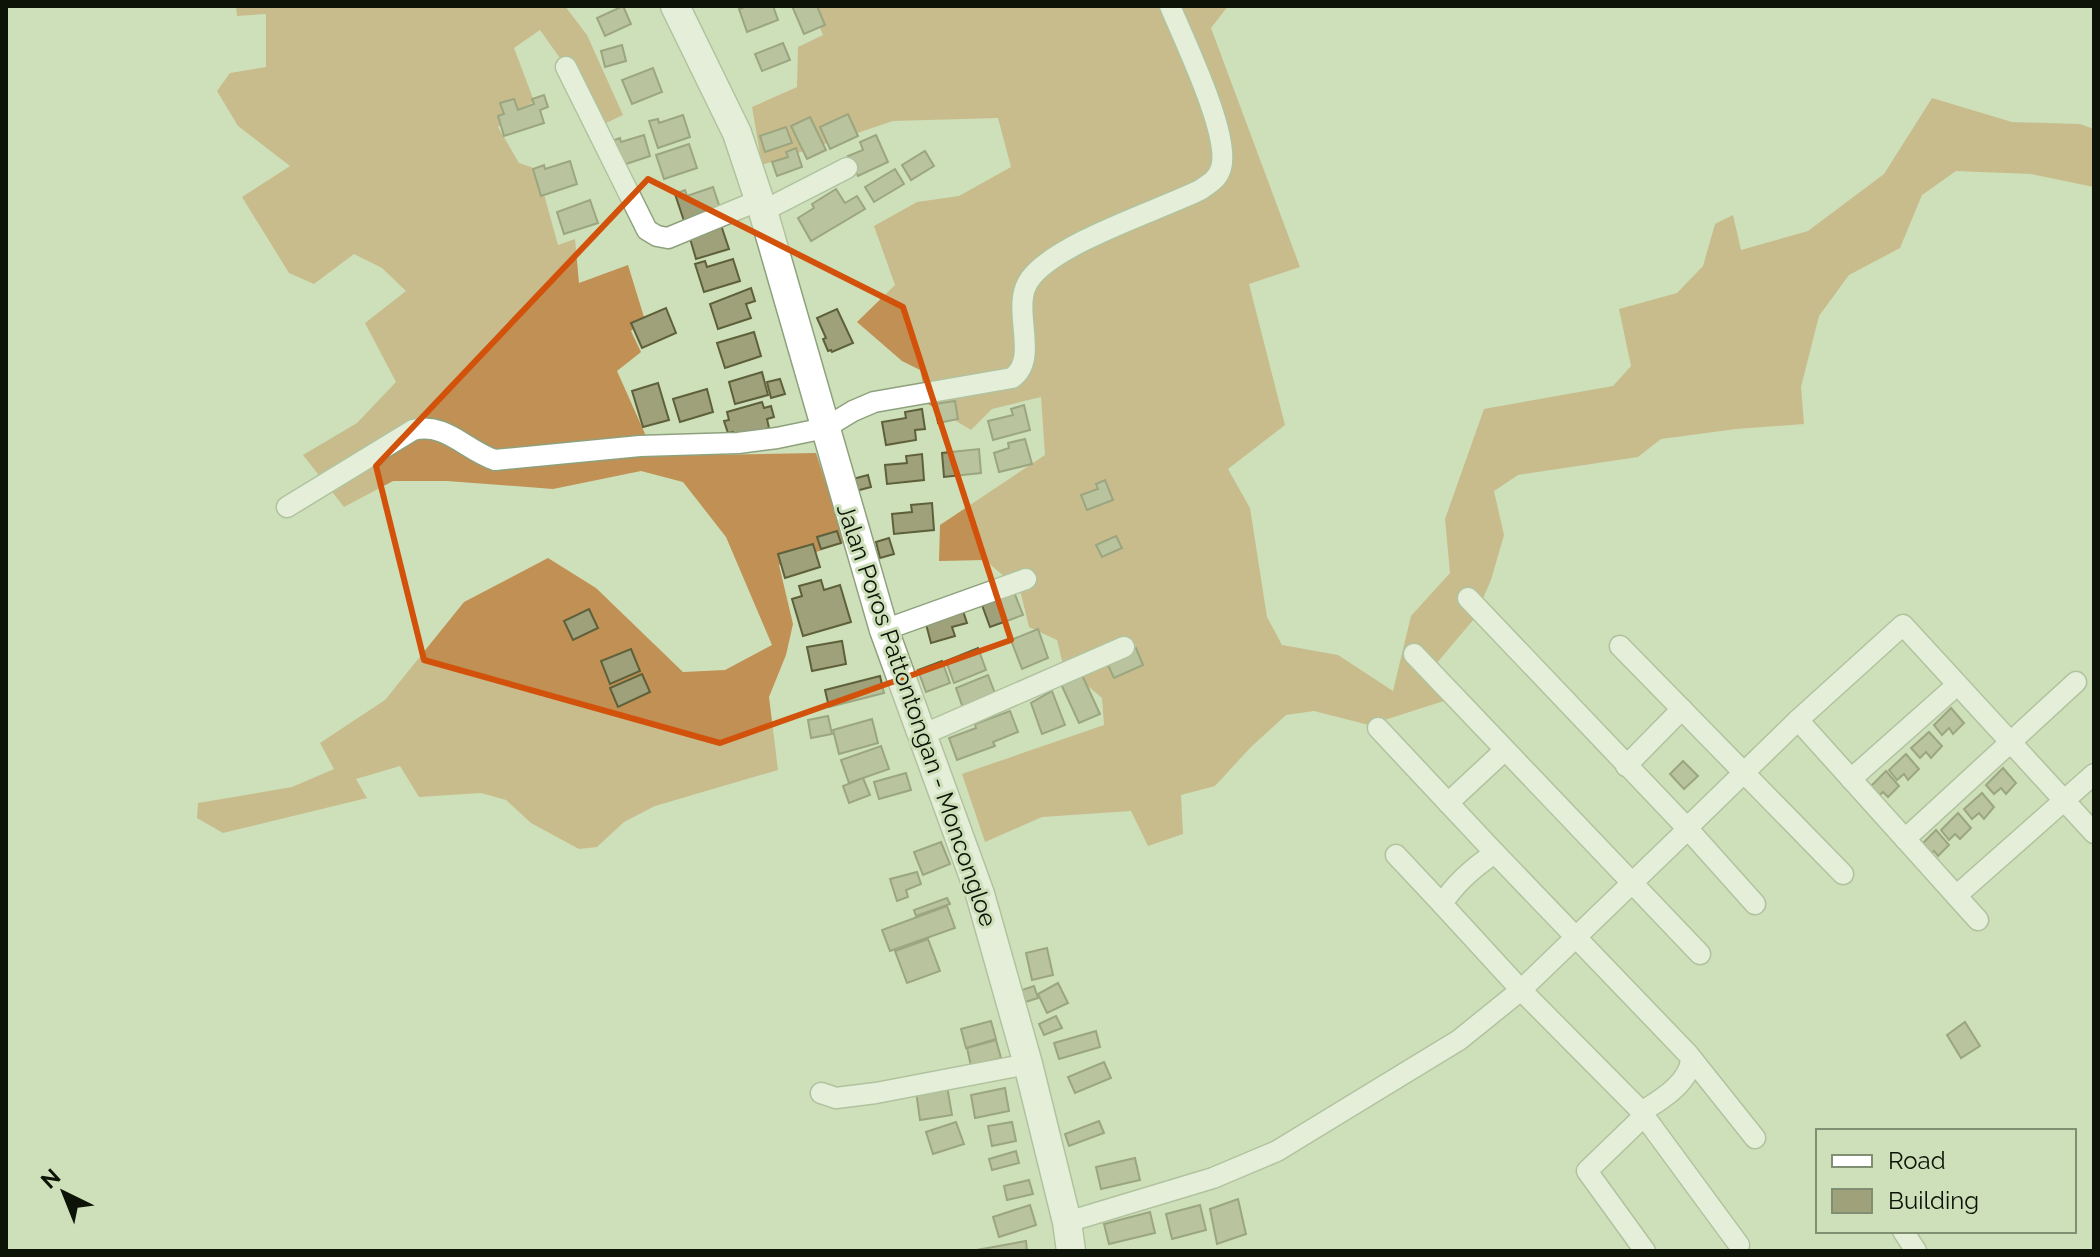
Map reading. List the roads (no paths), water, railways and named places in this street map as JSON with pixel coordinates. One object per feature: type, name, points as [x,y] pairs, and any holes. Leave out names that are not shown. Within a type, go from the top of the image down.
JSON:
[{"type":"street","name":"Jalan Poros Pattontongan - Moncongloe","points":[[675,6],[737,133],[762,205],[884,630],[980,894],[1028,1064],[1067,1222],[1071,1251]]},
{"type":"street","points":[[287,507],[413,430],[428,426],[444,430],[478,454],[495,460],[640,446],[738,443],[825,428],[874,402],[1012,378],[1025,356],[1021,295],[1031,276],[1042,265],[1074,245],[1200,190],[1214,180],[1221,169],[1222,139],[1170,6]]},
{"type":"street","points":[[566,67],[647,230],[657,236],[668,238],[762,205],[847,168]]},
{"type":"street","points":[[884,630],[1026,579]]},
{"type":"street","points":[[1468,598],[1688,829],[1755,904]]},
{"type":"street","points":[[1067,1222],[1213,1178],[1277,1151],[1459,1040],[1521,990],[1633,885],[1798,720],[1903,625],[2094,833]]},
{"type":"street","points":[[1620,646],[1843,874]]},
{"type":"street","points":[[922,735],[1124,647]]},
{"type":"street","points":[[1414,654],[1700,954]]},
{"type":"street","points":[[1905,839],[2076,682]]},
{"type":"street","points":[[1851,779],[1957,685]]},
{"type":"street","points":[[1626,766],[1682,709]]},
{"type":"street","points":[[1798,720],[1978,920]]},
{"type":"street","points":[[1378,728],[1691,1059],[1755,1138]]},
{"type":"street","points":[[1448,803],[1505,750]]},
{"type":"street","points":[[1956,896],[2094,774]]},
{"type":"street","points":[[1442,904],[1458,882],[1495,853]]},
{"type":"street","points":[[1396,855],[1521,990],[1642,1112],[1739,1245]]},
{"type":"street","points":[[1645,1251],[1587,1171],[1642,1112],[1688,1073],[1691,1059]]},
{"type":"street","points":[[821,1093],[836,1098],[876,1093],[1028,1064]]},
{"type":"street","points":[[1904,1233],[1916,1251]]}]
